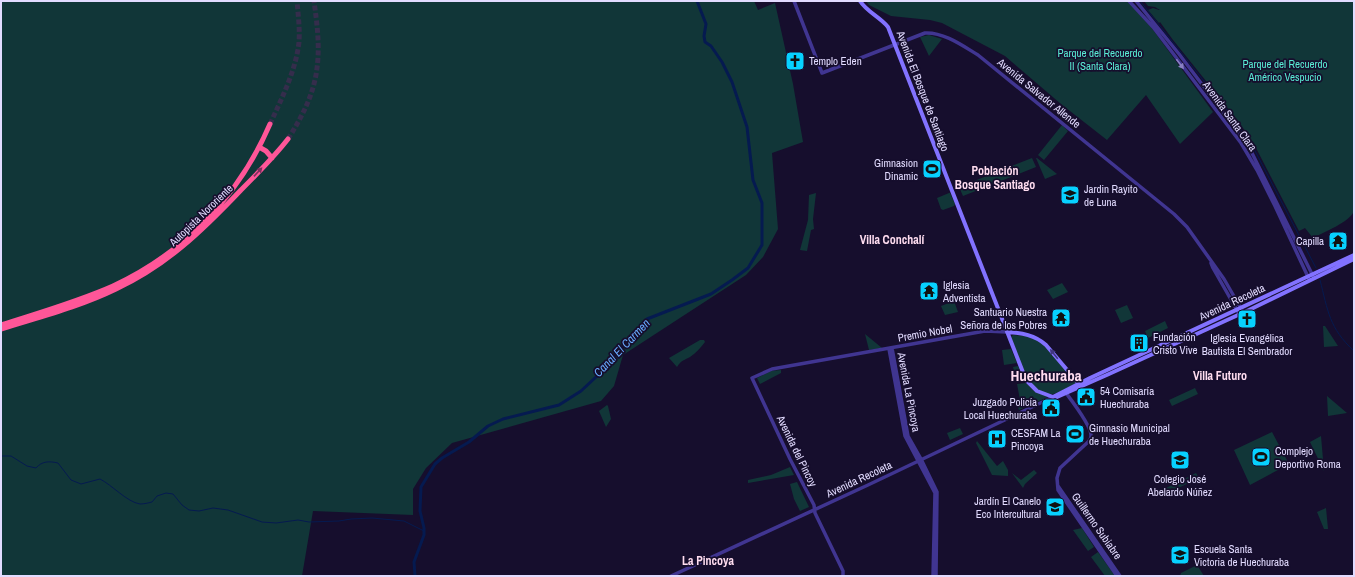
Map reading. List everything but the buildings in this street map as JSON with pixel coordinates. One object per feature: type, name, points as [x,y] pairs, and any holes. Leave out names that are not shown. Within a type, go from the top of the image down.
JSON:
[{"type":"highway","name":"Autopista Nororiente","points":[[1,325],[103,290],[130,278],[158,260],[189,236],[218,208],[242,177],[260,147],[270,124]]},
{"type":"highway","name":"Autopista Nororiente","points":[[1,329],[100,296],[129,283],[154,269],[179,251],[201,231],[272,158],[288,139]]},
{"type":"highway","points":[[260,147],[272,158]]},
{"type":"main road","name":"Avenida El Bosque de Santiago","points":[[860,1],[870,11],[883,20],[888,27],[1028,383],[1039,393],[1053,397]]},
{"type":"main road","name":"Avenida Recoleta","points":[[1053,397],[1309,279],[1354,255]]},
{"type":"main road","name":"Avenida Recoleta","points":[[1314,276],[1354,259]]},
{"type":"main road","name":"Premio Nobel","points":[[1007,332],[1031,336],[1042,341],[1079,385]]},
{"type":"main road","name":"Avenida Recoleta","points":[[1053,397],[1066,393],[1079,385]]},
{"type":"street","name":"Avenida Salvador Allende","points":[[794,1],[822,73],[918,36],[930,33],[945,37],[978,55],[1174,214],[1187,227],[1227,284],[1240,311]]},
{"type":"street","name":"Avenida Santa Clara","points":[[1129,1],[1153,27],[1241,143],[1275,206],[1309,279]]},
{"type":"street","name":"Avenida Santa Clara","points":[[1136,1],[1179,54],[1248,145],[1314,276]]},
{"type":"street","name":"Premio Nobel","points":[[752,378],[772,369],[985,331],[1007,332]]},
{"type":"street","name":"Avenida La Pincoya","points":[[890,349],[908,436],[938,492],[935,576]]},
{"type":"street","name":"Avenida del Pincoy","points":[[752,378],[815,510],[815,513],[843,571],[843,576]]},
{"type":"street","name":"Guillermo Subiabre","points":[[1066,393],[1084,419],[1091,436],[1088,442],[1060,468],[1058,478],[1059,493],[1117,576]]},
{"type":"street","name":"Avenida Recoleta","points":[[671,576],[815,510],[1053,397]]},
{"type":"street","name":"Guillermo Subiabre","points":[[1058,486],[1120,576]]},
{"type":"green space","points":[[1,1],[754,1],[758,10],[775,3],[793,84],[803,142],[772,153],[778,229],[763,257],[746,275],[623,355],[614,386],[601,401],[452,443],[426,468],[413,489],[413,515],[313,511],[302,576],[1,576]]},
{"type":"green space","name":"Parque del Recuerdo II (Santa Clara)","points":[[866,1],[1127,1],[1151,27],[1213,112],[1180,144],[1146,95],[1107,140],[1061,104],[1005,56],[942,23],[930,20],[891,16],[869,5]]},
{"type":"green space","name":"Parque del Recuerdo Américo Vespucio","points":[[1144,1],[1354,1],[1354,211],[1352,215],[1336,226],[1313,238],[1305,228],[1299,231],[1255,146],[1239,122],[1160,22],[1159,23],[1148,10],[1153,8],[1160,10],[1155,7],[1148,6]]},
{"type":"green space","points":[[929,35],[942,39],[929,56],[920,37]]},
{"type":"green space","points":[[1062,125],[1068,131],[1044,160],[1038,155]]},
{"type":"green space","points":[[1032,158],[1036,167],[963,196],[959,187]]},
{"type":"green space","points":[[1037,158],[1057,174],[1045,179]]},
{"type":"green space","points":[[816,193],[813,219],[814,229],[811,230],[807,251],[800,250],[808,220],[809,195]]},
{"type":"green space","points":[[949,193],[955,204],[954,206],[943,210],[941,209],[937,198]]},
{"type":"green space","points":[[1062,283],[1068,292],[1053,299],[1047,290]]},
{"type":"green space","points":[[954,301],[958,312],[945,315],[941,306]]},
{"type":"green space","points":[[1127,305],[1133,318],[1121,323],[1115,310]]},
{"type":"green space","points":[[1165,321],[1168,328],[1148,338],[1145,331]]},
{"type":"green space","points":[[1323,326],[1325,326],[1338,346],[1324,347]]},
{"type":"green space","points":[[865,334],[882,348],[869,350]]},
{"type":"green space","points":[[1013,335],[1032,337],[1045,345],[1076,383],[1053,394],[1044,393],[1037,388],[1025,373],[1011,337]]},
{"type":"green space","points":[[700,340],[704,340],[705,342],[694,354],[677,367],[669,358]]},
{"type":"green space","points":[[1011,349],[1017,363],[1004,365],[1002,350]]},
{"type":"green space","points":[[1018,366],[1024,380],[1016,381],[1013,367]]},
{"type":"green space","points":[[781,370],[781,373],[760,384],[757,378],[771,371]]},
{"type":"green space","points":[[1026,383],[1034,391],[1048,397],[1019,410],[1016,402],[1020,400],[1017,384]]},
{"type":"green space","points":[[1195,388],[1198,394],[1172,406],[1169,400]]},
{"type":"green space","points":[[1327,396],[1347,413],[1328,416]]},
{"type":"green space","points":[[607,405],[611,419],[606,427],[599,411]]},
{"type":"green space","points":[[960,428],[963,434],[950,440],[947,433]]},
{"type":"green space","name":"Complejo Deportivo Roma","points":[[1272,432],[1289,464],[1250,485],[1234,450]]},
{"type":"green space","points":[[1321,436],[1324,471],[1310,442]]},
{"type":"green space","points":[[977,441],[997,466],[1003,461],[1008,470],[1008,476],[992,475],[976,443]]},
{"type":"green space","points":[[790,467],[794,475],[748,483],[748,480],[771,475]]},
{"type":"green space","points":[[1034,470],[1037,473],[1025,484],[1023,488],[1012,473],[1021,480]]},
{"type":"green space","points":[[1196,473],[1199,478],[1168,493],[1166,488]]},
{"type":"green space","points":[[797,482],[809,507],[800,511],[794,499],[790,484]]},
{"type":"green space","points":[[1326,508],[1328,529],[1324,529],[1317,512]]},
{"type":"green space","points":[[1082,528],[1094,547],[1088,551],[1073,530]]},
{"type":"green space","points":[[1098,552],[1115,576],[1105,576],[1091,557]]},
{"type":"green space","points":[[1197,565],[1204,576],[1180,576],[1181,573]]},
{"type":"waterway","name":"Canal El Carmen","points":[[415,576],[414,562],[424,535],[420,511],[421,487],[435,464],[442,458],[469,442],[488,426],[503,419],[559,405],[581,391],[596,377],[647,319],[711,294],[748,268],[762,245],[762,203],[753,180],[747,127],[732,82],[722,62],[711,46],[705,42],[704,36],[706,24],[697,1]]},
{"type":"waterway","points":[[1140,1],[1231,115],[1253,147],[1316,268]]},
{"type":"waterway","points":[[1320,280],[1334,327],[1339,335],[1354,351]]},
{"type":"waterway","points":[[1,456],[11,456],[27,466],[36,468],[46,462],[58,463],[71,480],[81,484],[100,479],[125,497],[135,503],[140,504],[152,502],[157,496],[166,493],[173,494],[182,505],[189,510],[199,511],[213,508],[228,510],[262,522],[276,523],[298,520],[309,522],[339,521],[372,518],[404,521],[424,531]]},
{"type":"tunnel","points":[[270,124],[288,84],[295,63],[299,42],[297,1]]},
{"type":"tunnel","points":[[288,139],[307,105],[315,78],[318,60],[318,43],[314,1]]},
{"type":"place","name":"Templo Eden","points":[[795,61]]},
{"type":"place","name":"Gimnasion Dinamic","points":[[932,169]]},
{"type":"place","name":"Jardin Rayito de Luna","points":[[1070,195]]},
{"type":"place","name":"Capilla","points":[[1338,241]]},
{"type":"place","name":"Iglesia Adventista","points":[[929,291]]},
{"type":"place","name":"Santuario Nuestra Señora de los Pobres","points":[[1061,318]]},
{"type":"place","name":"Iglesia Evangélica Bautista El Sembrador","points":[[1247,319]]},
{"type":"place","name":"Fundación Cristo Vive","points":[[1139,343]]},
{"type":"place","name":"54 Comisaría Huechuraba","points":[[1086,397]]},
{"type":"place","name":"Juzgado Policía Local Huechuraba","points":[[1051,408]]},
{"type":"place","name":"Gimnasio Municipal de Huechuraba","points":[[1075,434]]},
{"type":"place","name":"CESFAM La Pincoya","points":[[997,439]]},
{"type":"place","name":"Complejo Deportivo Roma","points":[[1261,457]]},
{"type":"place","name":"Colegio José Abelardo Núñez","points":[[1180,460]]},
{"type":"place","name":"Jardín El Canelo Eco Intercultural","points":[[1055,507]]},
{"type":"place","name":"Escuela Santa Victoria de Huechuraba","points":[[1180,555]]},
{"type":"district","name":"Población Bosque Santiago","points":[[995,178]]},
{"type":"district","name":"Villa Conchalí","points":[[892,240]]},
{"type":"district","name":"Huechuraba","points":[[1046,376]]},
{"type":"district","name":"Villa Futuro","points":[[1220,376]]},
{"type":"district","name":"La Pincoya","points":[[708,561]]}]
